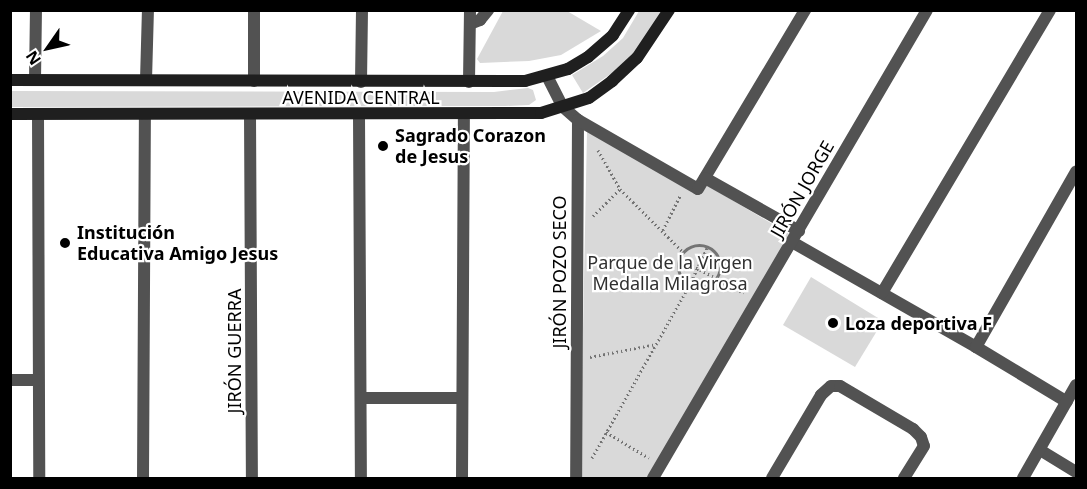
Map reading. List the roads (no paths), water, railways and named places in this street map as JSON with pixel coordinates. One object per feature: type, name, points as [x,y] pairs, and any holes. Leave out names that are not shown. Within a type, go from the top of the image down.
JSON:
[{"type":"main road","name":"AVENIDA CENTRAL","points":[[10,80],[525,81],[568,69],[588,57],[613,34],[629,10]]},
{"type":"main road","name":"AVENIDA CENTRAL","points":[[10,114],[464,115],[541,113],[589,98],[637,58],[669,10]]},
{"type":"street","points":[[35,80],[36,10]]},
{"type":"street","points":[[146,80],[148,10]]},
{"type":"street","points":[[254,10],[254,81]]},
{"type":"street","points":[[361,81],[362,10]]},
{"type":"street","points":[[469,82],[470,10]]},
{"type":"street","points":[[470,24],[480,20],[488,10]]},
{"type":"street","points":[[697,183],[805,10]]},
{"type":"street","name":"JIRÓN JORGE","points":[[653,478],[927,10]]},
{"type":"street","points":[[882,293],[1050,10]]},
{"type":"street","points":[[548,76],[563,107],[578,120],[697,183],[799,231]]},
{"type":"street","points":[[38,114],[39,478]]},
{"type":"street","points":[[142,478],[146,114]]},
{"type":"street","name":"JIRÓN GUERRA","points":[[250,114],[252,478]]},
{"type":"street","points":[[359,115],[361,478]]},
{"type":"street","points":[[462,478],[464,115]]},
{"type":"street","name":"JIRÓN POZO SECO","points":[[576,478],[578,120]]},
{"type":"street","points":[[976,346],[1077,172]]},
{"type":"street","points":[[792,243],[976,346],[1067,402]]},
{"type":"street","points":[[10,380],[38,380]]},
{"type":"street","points":[[772,478],[821,395],[831,386],[840,386],[913,429],[924,446],[904,478]]},
{"type":"street","points":[[1023,478],[1077,386]]},
{"type":"street","points":[[362,398],[461,398]]},
{"type":"street","points":[[1040,450],[1077,472]]},
{"type":"place","name":"Sagrado Corazon de Jesus","points":[[383,146]]},
{"type":"place","name":"Institución Educativa Amigo Jesus","points":[[65,243]]},
{"type":"place","name":"Loza deportiva F","points":[[833,323]]},
{"type":"park label","name":"Parque de la Virgen Medalla Milagrosa","points":[[670,273]]}]
